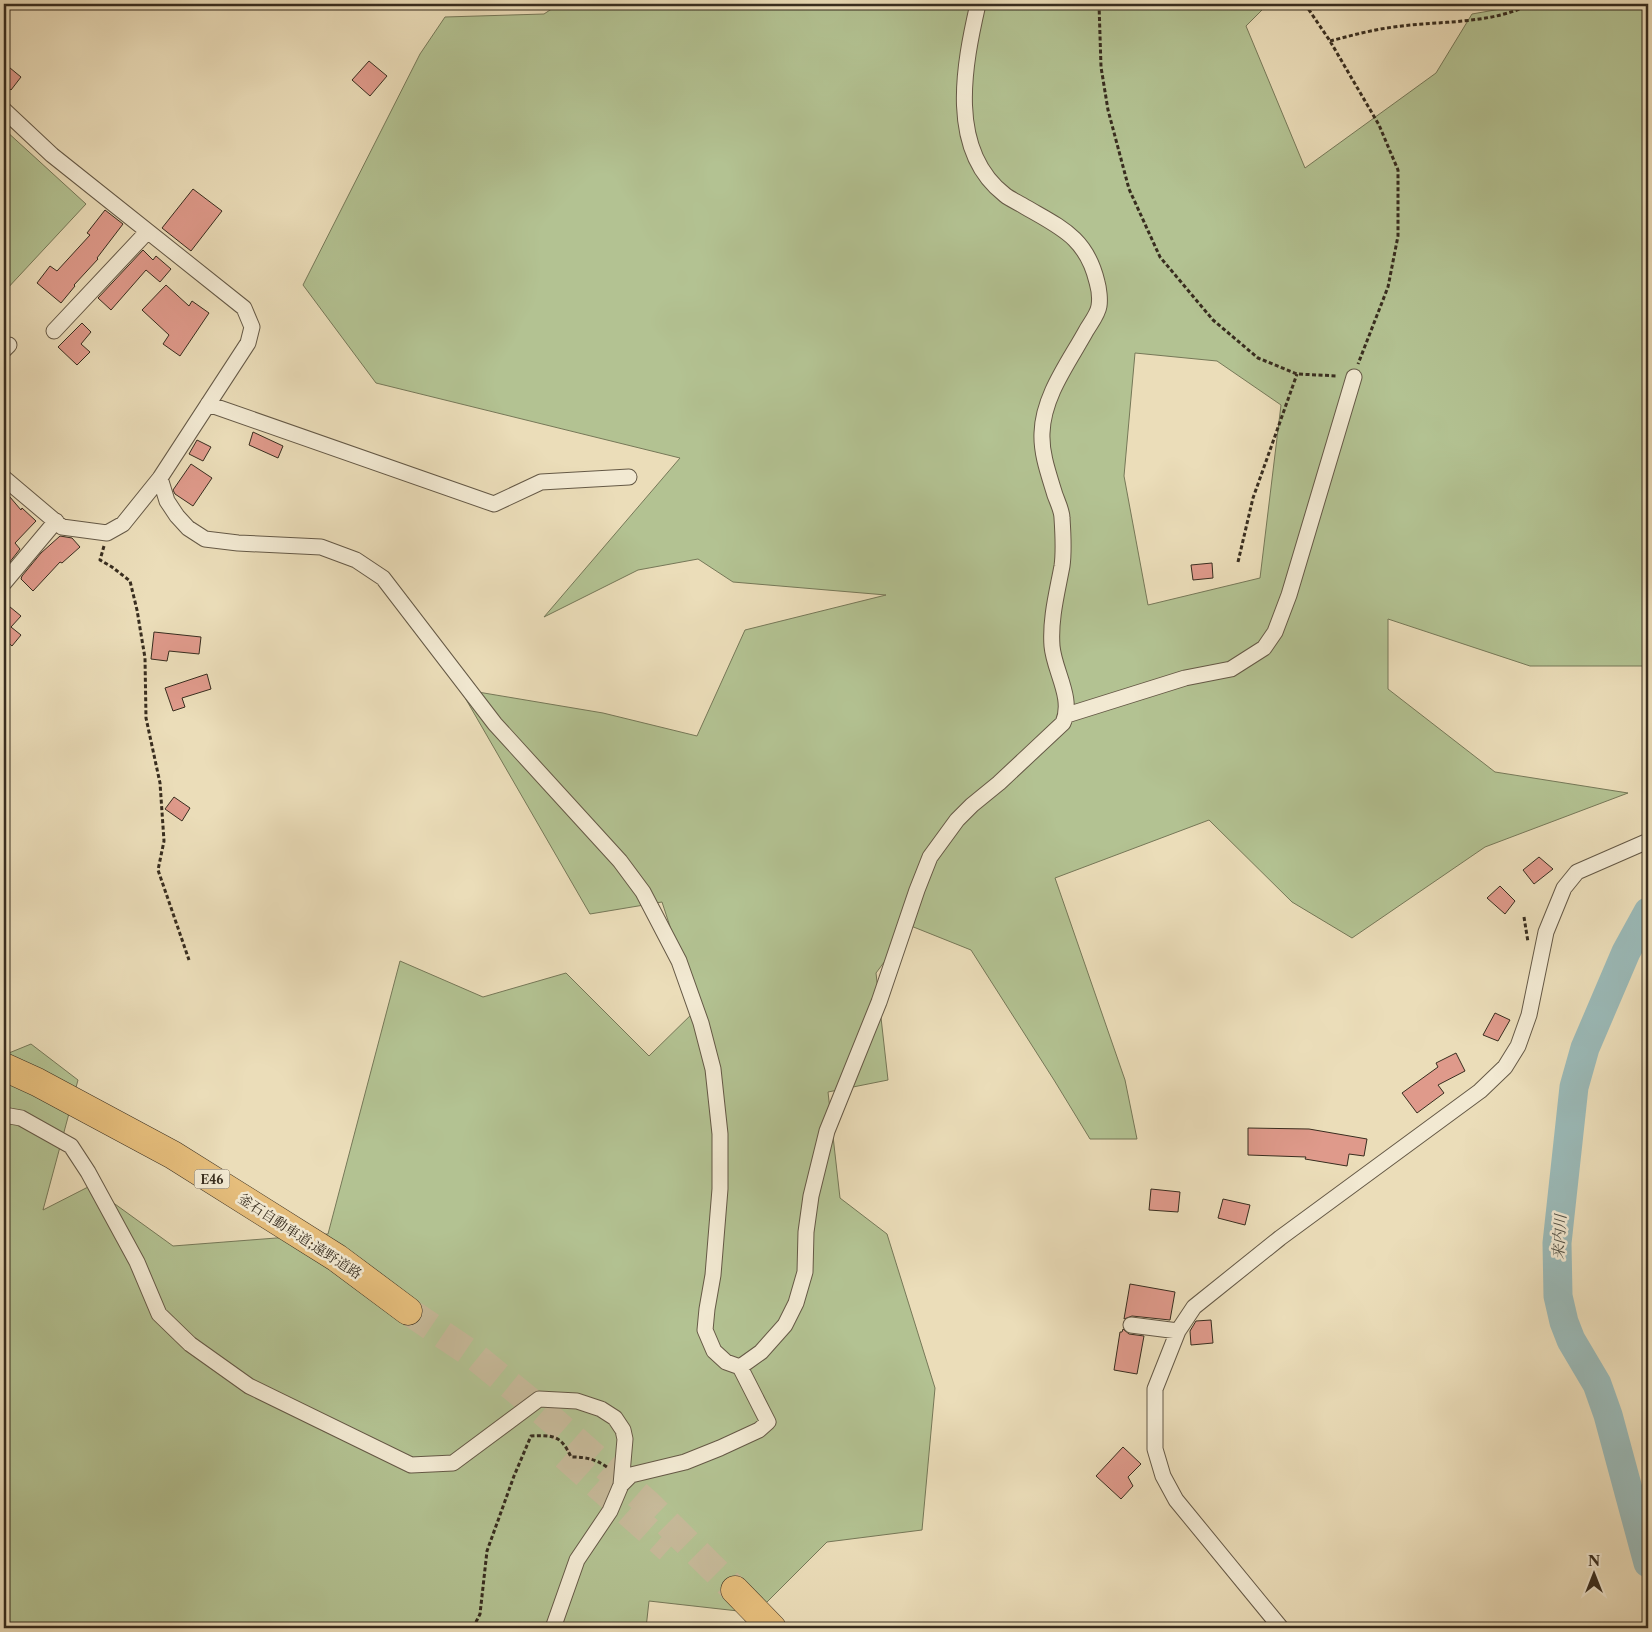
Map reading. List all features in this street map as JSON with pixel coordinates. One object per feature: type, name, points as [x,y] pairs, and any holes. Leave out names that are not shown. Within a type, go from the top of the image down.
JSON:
[{"type":"highway","name":"釜石自動車道;遠野道路","points":[[4,1067],[37,1082],[173,1155],[337,1258],[403,1317],[174,1176],[89,1127],[4,1085]]},
{"type":"highway","points":[[747,1628],[729,1597],[772,1628]]},
{"type":"street","points":[[740,1367],[761,1352],[785,1325],[796,1303],[805,1272],[806,1232],[811,1196],[827,1131],[879,1002],[930,857],[957,820],[1063,723],[1067,715],[1067,704],[1052,646],[1054,608],[1062,564],[1062,516],[1046,466],[1042,435],[1043,417],[1050,395],[1099,307],[1098,284],[1092,266],[1080,244],[1070,233],[1004,194],[982,171],[973,156],[966,130],[965,88],[969,42],[978,4]]},
{"type":"street","points":[[4,110],[52,155],[244,308],[252,327],[248,343],[160,478],[123,524],[107,533],[62,526],[4,478]]},
{"type":"street","points":[[54,330],[147,232]]},
{"type":"street","points":[[1067,715],[1185,678],[1231,669],[1264,648],[1275,632],[1289,595],[1354,377]]},
{"type":"street","points":[[208,404],[494,504],[541,482],[629,477]]},
{"type":"street","points":[[160,478],[167,501],[177,516],[188,528],[206,539],[238,543],[321,547],[356,560],[383,578],[495,724],[620,861],[643,892],[679,961],[701,1023],[713,1069],[720,1134],[720,1189],[713,1275],[705,1330],[714,1351],[726,1362],[740,1367],[768,1422],[759,1430],[720,1448],[685,1462],[631,1476],[621,1485]]},
{"type":"street","points":[[4,583],[56,521]]},
{"type":"street","points":[[1282,1628],[1176,1500],[1163,1476],[1155,1449],[1155,1389],[1178,1331],[1194,1307],[1280,1238],[1480,1091],[1505,1067],[1518,1046],[1528,1015],[1546,932],[1564,888],[1577,872],[1648,841]]},
{"type":"street","points":[[4,1115],[21,1118],[72,1146],[137,1262],[159,1314],[190,1344],[249,1386],[411,1465],[453,1463],[539,1399],[577,1401],[602,1409],[615,1418],[623,1430],[625,1439],[621,1485],[610,1511],[577,1560],[554,1628]]},
{"type":"street","points":[[1131,1325],[1178,1331]]},
{"type":"path","points":[[1099,4],[1101,67],[1108,110],[1129,189],[1160,257],[1213,320],[1258,358],[1297,374],[1354,377],[1388,287],[1398,236],[1398,170],[1379,125],[1330,41],[1305,4]]},
{"type":"path","points":[[1330,41],[1387,28],[1466,21],[1520,9],[1531,4]]},
{"type":"path","points":[[1238,562],[1253,498],[1297,374]]},
{"type":"path","points":[[107,533],[100,560],[130,581],[137,610],[145,658],[146,718],[160,783],[164,841],[158,870],[188,960]]},
{"type":"path","points":[[473,1628],[480,1614],[487,1551],[514,1476],[531,1436],[555,1437],[562,1441],[571,1457],[597,1460],[608,1467],[621,1485]]},
{"type":"green space","points":[[559,4],[1268,4],[1246,26],[1305,168],[1436,73],[1472,14],[1529,4],[1648,4],[1648,666],[1530,666],[1388,619],[1388,689],[1495,772],[1628,793],[1485,847],[1352,938],[1292,902],[1209,820],[1055,878],[1125,1080],[1137,1139],[1090,1139],[971,950],[911,926],[876,973],[888,1080],[828,1092],[840,1198],[887,1234],[935,1388],[922,1530],[827,1542],[756,1613],[649,1601],[646,1628],[4,1628],[4,1055],[31,1044],[78,1080],[43,1210],[90,1186],[173,1246],[328,1234],[400,961],[483,997],[566,973],[649,1056],[697,1009],[662,902],[590,914],[460,689],[603,713],[697,736],[745,630],[886,595],[733,582],[698,559],[638,570],[544,617],[680,458],[376,383],[303,285],[420,54],[445,17],[544,14]],"holes":[[[1135,353],[1217,361],[1281,405],[1260,578],[1148,605],[1124,476]]]},
{"type":"green space","points":[[5,130],[86,204],[5,291],[4,290]]},
{"type":"building","points":[[369,61],[387,76],[370,96],[352,80]]},
{"type":"building","points":[[4,63],[21,77],[11,90],[4,84]]},
{"type":"building","points":[[193,189],[222,211],[191,251],[162,228]]},
{"type":"building","points":[[105,210],[123,224],[98,259],[74,285],[61,303],[37,283],[50,266],[57,271],[90,235],[87,233]]},
{"type":"building","points":[[143,250],[153,260],[156,256],[171,269],[160,282],[146,270],[111,310],[98,298]]},
{"type":"building","points":[[166,285],[189,306],[192,301],[209,313],[180,356],[163,344],[169,335],[142,310]]},
{"type":"building","points":[[82,323],[91,332],[81,344],[90,352],[77,365],[58,347]]},
{"type":"building","points":[[253,432],[283,446],[278,458],[249,445]]},
{"type":"building","points":[[197,440],[211,447],[203,461],[189,454]]},
{"type":"building","points":[[191,464],[212,478],[193,506],[175,494],[173,490]]},
{"type":"building","points":[[4,490],[21,510],[22,508],[36,521],[15,543],[20,549],[9,563],[4,558]]},
{"type":"building","points":[[60,536],[72,538],[80,547],[62,563],[60,562],[33,591],[21,579],[22,576],[41,553]]},
{"type":"building","points":[[1212,563],[1213,578],[1193,580],[1191,565]]},
{"type":"building","points":[[4,602],[21,616],[11,627],[21,635],[12,646],[4,639]]},
{"type":"building","points":[[154,632],[201,637],[199,654],[169,651],[167,661],[151,659]]},
{"type":"building","points":[[207,674],[211,689],[182,698],[185,707],[173,711],[165,688]]},
{"type":"building","points":[[174,797],[190,808],[182,821],[165,809]]},
{"type":"building","points":[[1539,857],[1553,869],[1534,884],[1523,870]]},
{"type":"building","points":[[1500,886],[1515,901],[1505,914],[1487,898]]},
{"type":"building","points":[[1495,1013],[1510,1020],[1498,1041],[1483,1035]]},
{"type":"building","points":[[1456,1053],[1465,1071],[1438,1085],[1444,1093],[1417,1113],[1402,1093],[1438,1067],[1436,1063]]},
{"type":"building","points":[[1248,1128],[1309,1129],[1367,1139],[1364,1156],[1349,1154],[1347,1166],[1305,1159],[1306,1157],[1248,1155]]},
{"type":"building","points":[[1151,1189],[1180,1192],[1178,1212],[1149,1210]]},
{"type":"building","points":[[1223,1199],[1250,1205],[1245,1225],[1218,1218]]},
{"type":"building","points":[[1130,1284],[1175,1292],[1170,1320],[1132,1316],[1124,1319]]},
{"type":"building","points":[[1211,1320],[1213,1343],[1191,1345],[1190,1331],[1196,1321]]},
{"type":"building","points":[[1123,1329],[1129,1334],[1144,1336],[1137,1374],[1114,1370],[1120,1332]]},
{"type":"building","points":[[1123,1447],[1141,1464],[1128,1477],[1133,1486],[1121,1499],[1096,1476]]},
{"type":"waterway","name":"来内川","points":[[1648,912],[1626,952],[1585,1048],[1574,1087],[1557,1243],[1558,1296],[1564,1322],[1571,1340],[1597,1384],[1608,1415],[1648,1563]]},
{"type":"tunnel","points":[[408,1311],[473,1355],[542,1411],[647,1503],[735,1590]]},
{"type":"tunnel","points":[[565,1456],[669,1549]]}]
